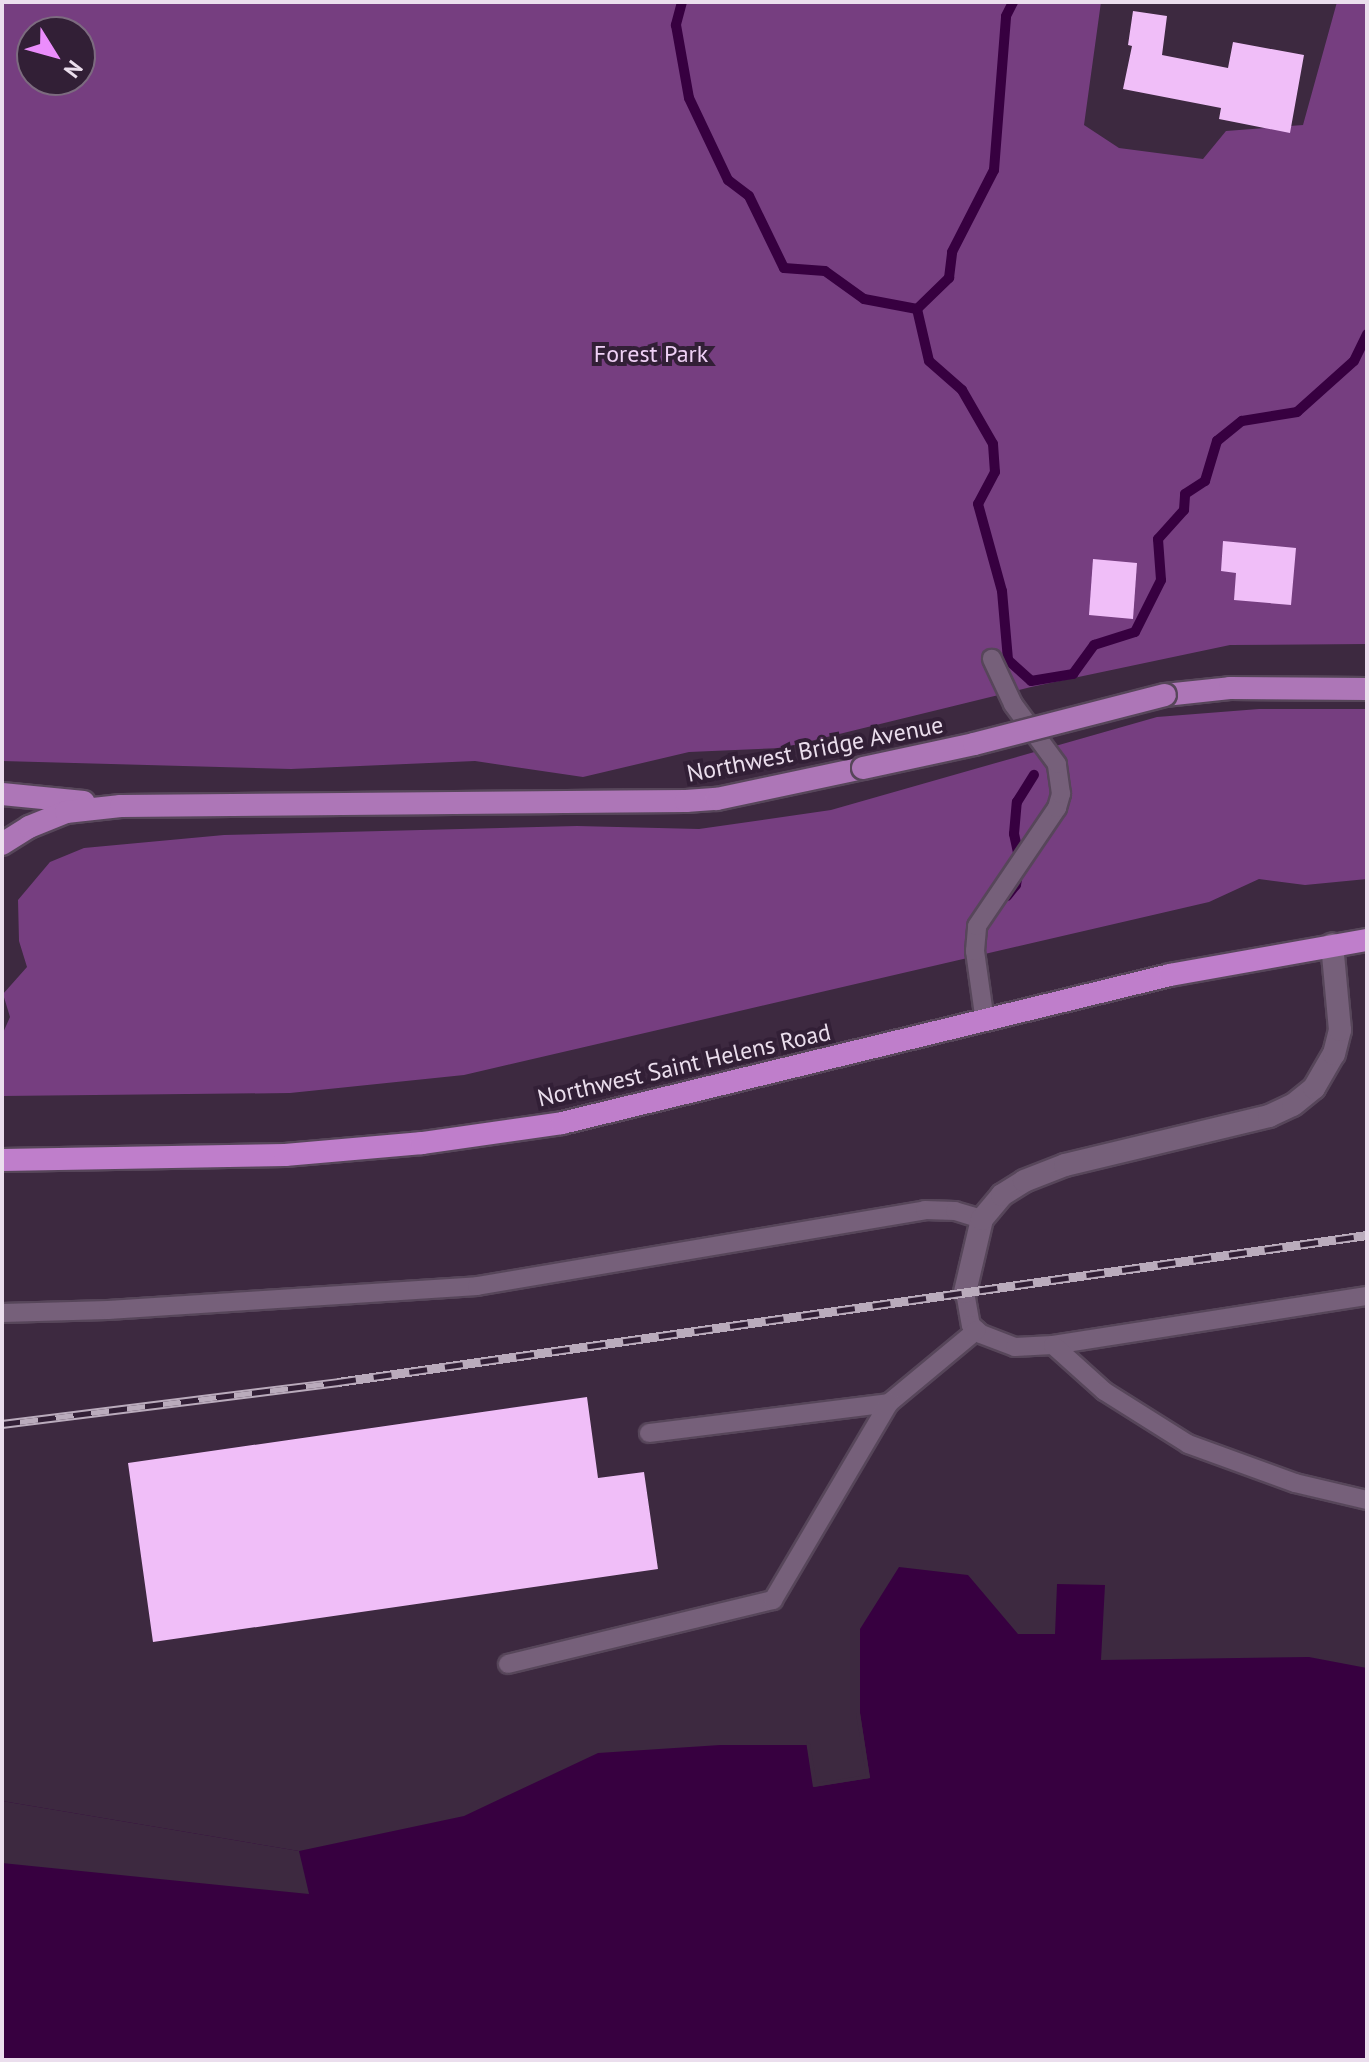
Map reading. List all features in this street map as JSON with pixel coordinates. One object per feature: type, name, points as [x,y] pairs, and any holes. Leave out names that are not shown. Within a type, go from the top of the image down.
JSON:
[{"type":"highway","name":"Northwest Saint Helens Road","points":[[2,1160],[285,1155],[422,1143],[562,1123],[1170,975],[1367,940]]},
{"type":"main road","name":"Northwest Bridge Avenue","points":[[2,844],[29,827],[66,812],[121,806],[717,799],[960,748],[1165,695],[1230,688],[1367,689]]},
{"type":"main road","name":"Northwest Bridge Avenue","points":[[2,794],[121,806]]},
{"type":"street","points":[[965,1292],[982,1219],[1002,1195],[1065,1165],[1269,1116],[1293,1105],[1325,1073],[1340,1030],[1332,944]]},
{"type":"lane","points":[[985,1022],[975,951],[977,926],[1057,808],[1061,794],[1057,764],[1013,704],[992,659]]},
{"type":"lane","points":[[2,1313],[108,1310],[477,1286],[925,1210],[955,1211],[982,1219]]},
{"type":"lane","points":[[965,1292],[971,1325],[1007,1345],[1053,1345],[1367,1296]]},
{"type":"lane","points":[[508,1664],[773,1600],[889,1403],[977,1330]]},
{"type":"lane","points":[[1053,1345],[1104,1391],[1188,1444],[1295,1483],[1367,1500]]},
{"type":"lane","points":[[649,1433],[889,1403]]},
{"type":"green space","name":"Forest Park","points":[[2,2],[1101,2],[1084,125],[1119,148],[1203,159],[1226,131],[1303,125],[1337,2],[1367,2],[1367,644],[1230,645],[1031,687],[782,748],[689,752],[583,777],[475,761],[291,769],[2,761]]},
{"type":"green space","points":[[1259,709],[1367,709],[1367,879],[1305,885],[1259,879],[1209,902],[464,1075],[290,1093],[2,1096],[2,1035],[10,1017],[3,994],[27,967],[19,941],[18,900],[50,862],[84,848],[224,835],[577,826],[699,829],[831,810],[1157,717]]},
{"type":"shaded area","points":[[899,1567],[968,1575],[1018,1634],[1055,1634],[1057,1584],[1105,1585],[1101,1660],[1309,1657],[1367,1668],[1367,2060],[2,2060],[2,1801],[299,1851],[464,1816],[598,1753],[720,1745],[807,1745],[814,1787],[870,1778],[860,1713],[860,1629]]},
{"type":"pier","points":[[856,1713],[860,1713],[870,1778],[813,1787],[806,1741],[810,1744],[817,1783],[866,1775]]},
{"type":"pier","points":[[2,1801],[299,1851],[309,1894],[2,1863]]},
{"type":"building","points":[[1133,11],[1167,16],[1162,55],[1228,68],[1233,42],[1304,55],[1290,133],[1219,119],[1221,108],[1123,89],[1132,46],[1128,45]]},
{"type":"building","points":[[1223,541],[1296,548],[1291,605],[1234,600],[1236,573],[1221,571]]},
{"type":"building","points":[[1093,559],[1137,563],[1133,619],[1089,615]]},
{"type":"building","points":[[587,1397],[598,1478],[644,1472],[658,1569],[153,1642],[128,1463]]},
{"type":"waterway","points":[[682,2],[676,25],[689,98],[728,180],[749,196],[784,268],[825,271],[864,299],[917,309]]},
{"type":"waterway","points":[[917,309],[949,278],[952,252],[994,170],[1006,16],[1013,2]]},
{"type":"waterway","points":[[917,309],[929,361],[962,390],[993,444],[995,472],[978,504],[1002,591],[1008,660],[1031,681],[1073,674],[1094,645],[1135,632],[1161,580],[1158,539],[1184,510],[1185,494],[1205,481],[1217,441],[1242,421],[1297,412],[1354,361],[1367,334]]},
{"type":"waterway","points":[[1007,896],[1016,885],[1020,862],[1014,834],[1017,802],[1034,775]]},
{"type":"railway","points":[[2,1424],[338,1382],[1367,1235]]}]
